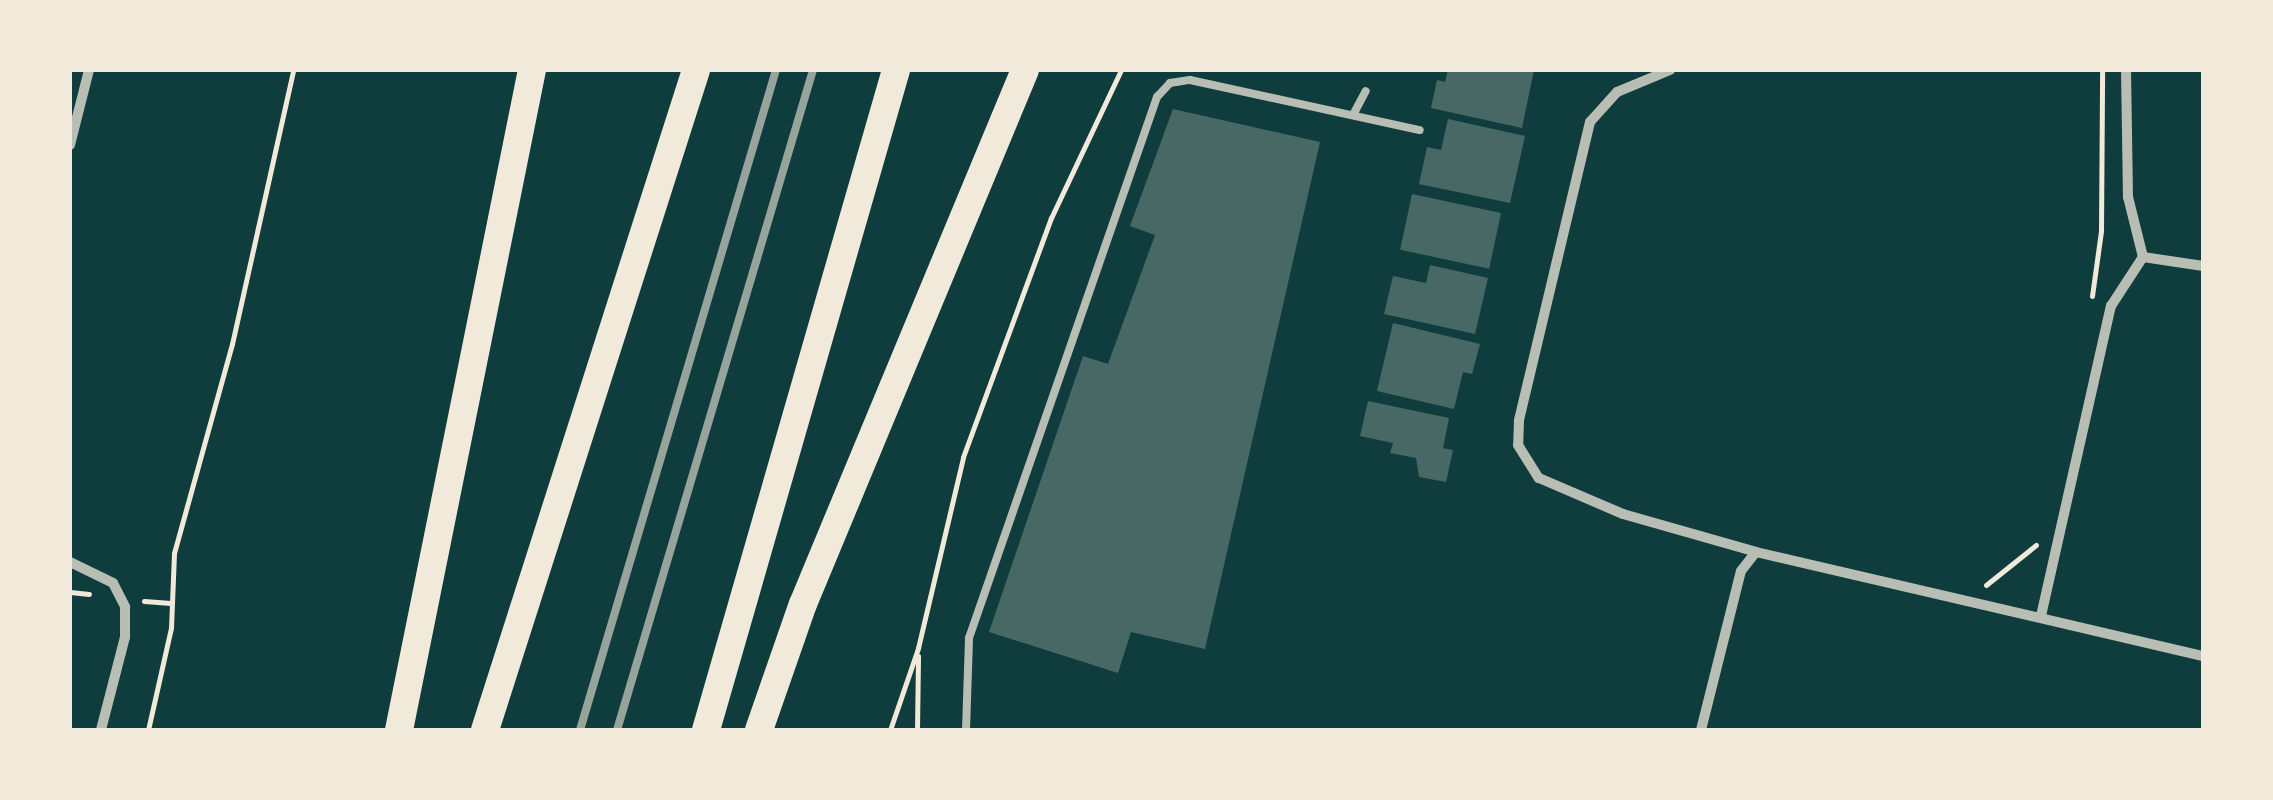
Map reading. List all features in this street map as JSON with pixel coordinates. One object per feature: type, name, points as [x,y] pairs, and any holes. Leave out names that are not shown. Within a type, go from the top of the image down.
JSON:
[{"type":"highway","points":[[399,730],[532,70]]},
{"type":"highway","points":[[486,730],[696,70]]},
{"type":"highway","points":[[706,730],[896,70]]},
{"type":"highway","points":[[759,730],[803,604],[1025,70]]},
{"type":"street","points":[[70,145],[89,70]]},
{"type":"street","points":[[1670,70],[1616,92],[1590,122],[1518,445],[1545,483],[1623,514],[1756,552],[1970,598],[2203,656]]},
{"type":"street","points":[[2041,616],[2111,306],[2142,257],[2128,197],[2126,70]]},
{"type":"street","points":[[2142,257],[2203,266]]},
{"type":"street","points":[[1701,730],[1741,570],[1756,552]]},
{"type":"street","points":[[70,562],[104,576],[120,595],[125,637],[101,730]]},
{"type":"lane","points":[[966,730],[969,638],[1157,97],[1170,83],[1190,80],[1420,130]]},
{"type":"lane","points":[[1353,115],[1366,91]]},
{"type":"path","points":[[148,730],[169,640],[174,553],[236,326],[294,70]]},
{"type":"path","points":[[890,730],[918,648],[963,457],[1051,218],[1121,70]]},
{"type":"path","points":[[2090,307],[2101,231],[2102,70]]},
{"type":"path","points":[[1970,598],[2038,544],[2042,526]]},
{"type":"path","points":[[917,730],[918,648]]},
{"type":"building","points":[[1448,70],[1534,70],[1522,128],[1431,108],[1437,80],[1445,82]]},
{"type":"building","points":[[1173,109],[1320,142],[1205,649],[1131,632],[1118,673],[989,632],[1083,356],[1108,364],[1155,235],[1130,226]]},
{"type":"building","points":[[1448,119],[1525,136],[1510,203],[1419,184],[1427,147],[1441,150]]},
{"type":"building","points":[[1412,194],[1501,213],[1489,269],[1400,250]]},
{"type":"building","points":[[1430,265],[1488,278],[1475,334],[1384,314],[1393,276],[1426,283]]},
{"type":"building","points":[[1393,323],[1480,344],[1472,374],[1463,372],[1454,409],[1377,391]]},
{"type":"building","points":[[1368,401],[1449,418],[1443,448],[1453,450],[1446,482],[1419,477],[1416,458],[1390,453],[1393,443],[1360,436]]},
{"type":"railway","points":[[580,730],[776,70]]},
{"type":"railway","points":[[617,730],[813,70]]}]
